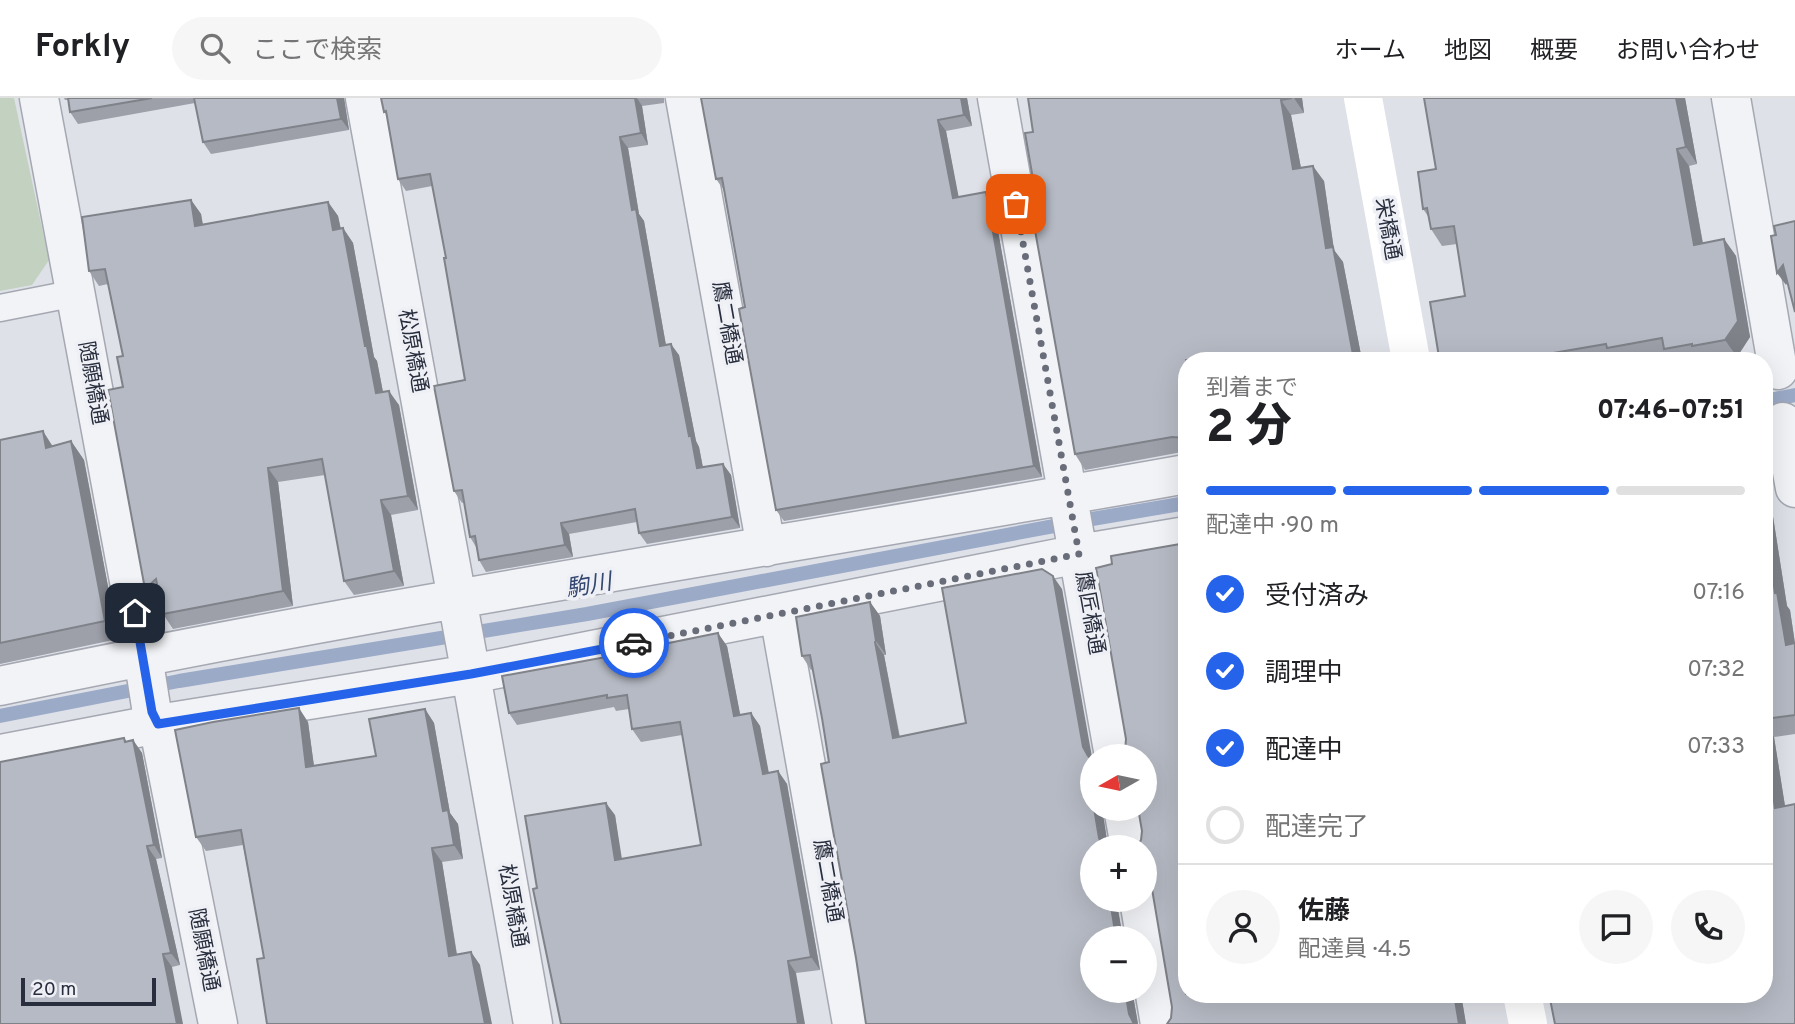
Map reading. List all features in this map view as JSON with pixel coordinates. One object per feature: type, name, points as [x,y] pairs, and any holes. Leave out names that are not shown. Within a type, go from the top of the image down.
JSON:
[{"type":"street","name":"随願橋通","points":[[39,98],[144,662],[218,1024]]},
{"type":"street","name":"松原橋通","points":[[365,98],[533,1024]]},
{"type":"street","name":"鷹二橋通","points":[[685,98],[766,547]]},
{"type":"street","name":"鷹匠橋通","points":[[997,98],[1112,744]]},
{"type":"street","name":"栄橋通","points":[[1363,98],[1410,352]]},
{"type":"street","points":[[1731,98],[1779,370]]},
{"type":"street","points":[[1781,423],[1795,488]]},
{"type":"street","points":[[0,686],[144,662],[458,602],[1178,476]]},
{"type":"street","points":[[0,754],[155,718],[470,669],[779,614],[1079,552],[1178,537]]},
{"type":"street","name":"鷹二橋通","points":[[779,614],[852,1024]]},
{"type":"street","points":[[1141,912],[1160,1024]]},
{"type":"street","points":[[1524,1003],[1528,1024]]},
{"type":"lane","points":[[0,308],[76,293]]},
{"type":"green space","points":[[0,98],[14,98],[49,260],[32,285],[0,291]]},
{"type":"building","points":[[68,98],[152,98],[70,112]]},
{"type":"building","points":[[194,98],[337,98],[341,119],[203,142]]},
{"type":"building","points":[[381,98],[635,98],[641,133],[620,137],[632,210],[636,209],[660,346],[671,344],[697,468],[723,464],[732,517],[639,533],[635,509],[561,523],[565,545],[479,560],[475,536],[470,537],[462,490],[454,491],[434,386],[465,380],[430,174],[398,179],[386,111],[384,112]]},
{"type":"building","points":[[701,98],[961,98],[964,115],[938,120],[953,198],[986,192],[1034,466],[776,510],[739,309],[745,307],[722,178],[716,179]]},
{"type":"building","points":[[1028,98],[1292,98],[1281,100],[1293,169],[1313,166],[1326,248],[1333,247],[1353,352],[1178,352],[1178,437],[1075,454],[1026,180],[1033,179],[1025,133],[1033,132]]},
{"type":"building","points":[[1424,98],[1676,98],[1686,147],[1677,149],[1694,245],[1724,239],[1738,321],[1725,340],[1664,349],[1662,338],[1607,348],[1606,344],[1559,352],[1438,352],[1430,302],[1465,296],[1454,226],[1431,229],[1427,208],[1423,209],[1418,172],[1436,169]]},
{"type":"building","points":[[191,200],[195,226],[328,202],[333,230],[343,228],[376,393],[389,391],[408,496],[381,500],[394,571],[344,581],[322,459],[268,468],[283,591],[163,614],[156,579],[145,589],[108,390],[123,387],[117,357],[123,356],[105,269],[89,271],[82,217]]},
{"type":"building","points":[[1795,221],[1795,312],[1783,265],[1777,273],[1771,236],[1776,235],[1774,226]]},
{"type":"building","points":[[43,431],[46,448],[71,441],[105,621],[0,643],[0,440]]},
{"type":"building","points":[[1178,544],[1178,1003],[1456,1003],[1459,1024],[1167,1024],[1171,1018],[1172,1007],[1156,912],[1157,835],[1142,835],[1140,821],[1157,821],[1157,744],[1126,744],[1096,568],[1112,564],[1111,556]]},
{"type":"building","points":[[1042,569],[1053,576],[1082,744],[1080,744],[1080,821],[1096,821],[1098,835],[1080,835],[1080,912],[1112,912],[1114,926],[1080,926],[1080,1003],[1127,1003],[1134,1024],[866,1024],[821,764],[829,762],[822,718],[810,655],[802,656],[796,617],[870,602],[893,738],[966,723],[942,588]]},
{"type":"building","points":[[1773,580],[1786,645],[1795,643],[1795,715],[1773,718]]},
{"type":"building","points":[[718,633],[734,716],[751,713],[763,774],[778,771],[811,957],[788,961],[798,1024],[561,1024],[533,889],[537,888],[525,816],[606,803],[615,860],[701,845],[680,722],[632,729],[627,695],[607,698],[607,695],[509,713],[502,676],[655,648],[654,646]]},
{"type":"building","points":[[299,708],[306,767],[376,756],[369,719],[425,709],[443,811],[448,810],[454,845],[432,848],[449,956],[471,952],[485,1024],[267,1024],[257,959],[264,958],[241,830],[196,837],[175,730]]},
{"type":"building","points":[[124,738],[125,742],[133,740],[154,845],[147,846],[171,953],[163,954],[177,1024],[0,1024],[0,762]]},
{"type":"building","points":[[1773,795],[1775,808],[1795,804],[1795,1024],[1555,1024],[1551,1003],[1773,1003]]},
{"type":"waterway","name":"駒川","points":[[1773,399],[1795,395]]},
{"type":"waterway","name":"駒川","points":[[0,716],[179,681],[587,614],[1178,504]]},
{"type":"way so far","points":[[634,643],[1079,554],[1016,204]]},
{"type":"route","points":[[135,613],[152,712],[158,724],[471,674],[634,643]]}]
